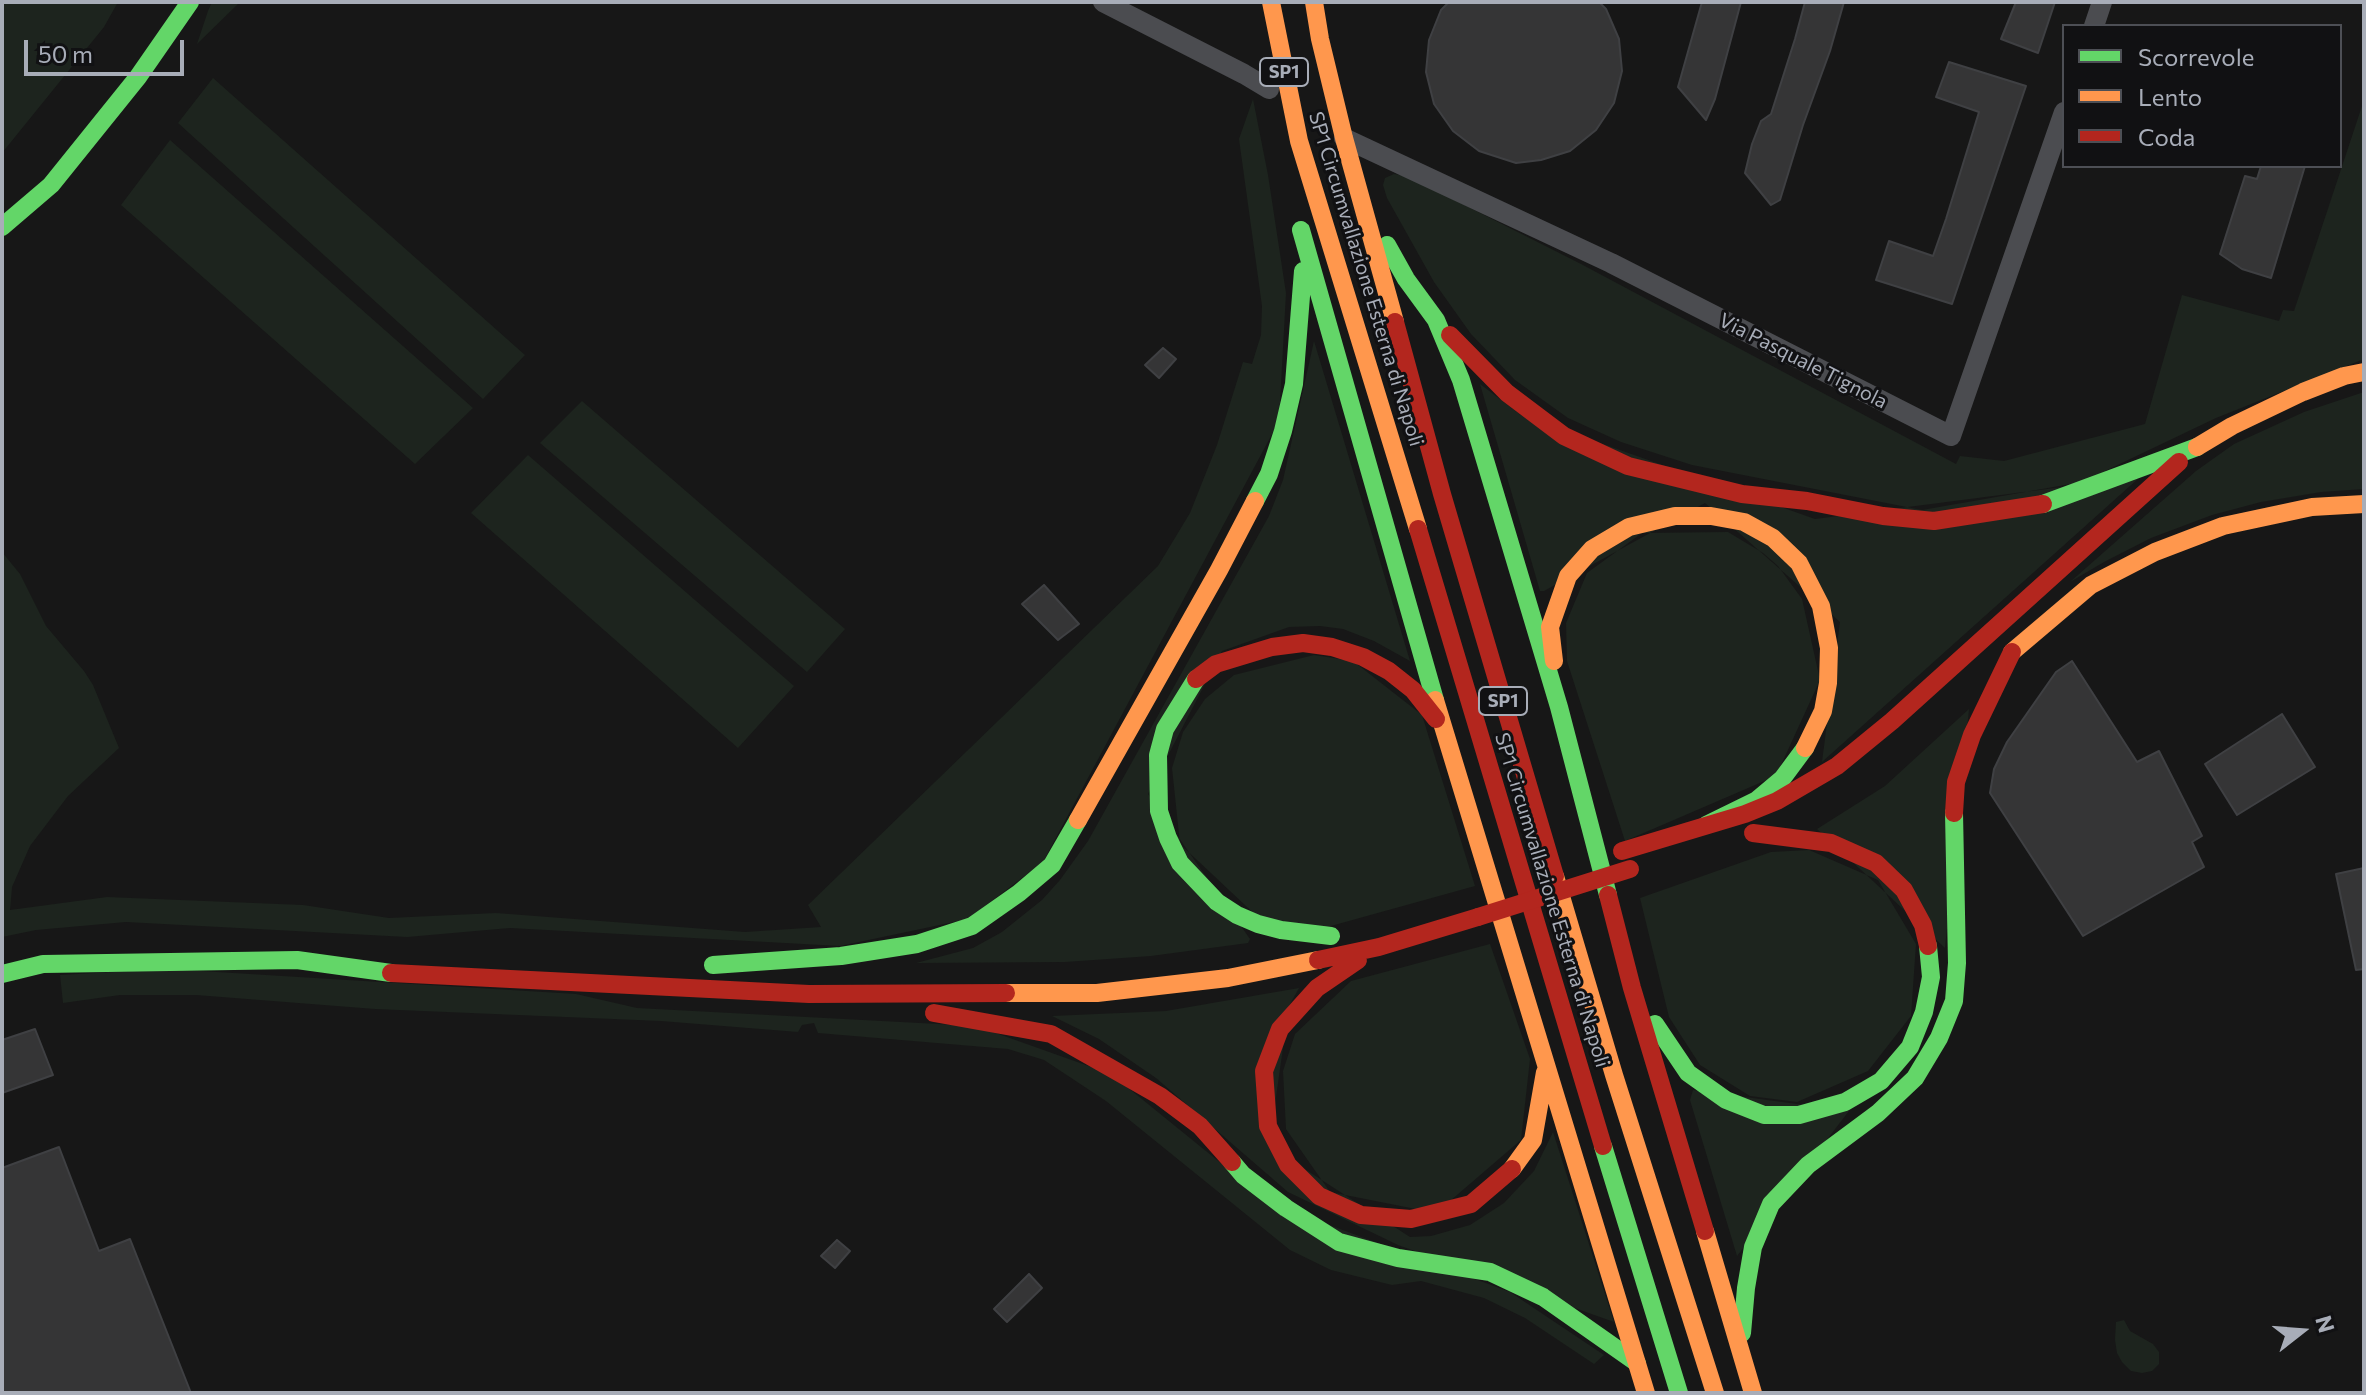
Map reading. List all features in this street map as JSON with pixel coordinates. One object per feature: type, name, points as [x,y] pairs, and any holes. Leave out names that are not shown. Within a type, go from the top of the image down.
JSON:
[{"type":"main road","points":[[2,227],[51,185],[138,77],[190,2]]},
{"type":"main road","name":"SP1 Circumvallazione Esterna di Napoli","points":[[1271,2],[1290,100],[1309,173],[1679,1393]]},
{"type":"main road","name":"SP1 Circumvallazione Esterna di Napoli","points":[[1314,2],[1344,138],[1460,555],[1614,1075],[1715,1393]]},
{"type":"main road","points":[[1263,60],[1271,96]]},
{"type":"main road","points":[[1062,975],[819,977],[705,965],[841,956],[917,944],[972,926],[1052,865],[1219,570],[1269,474],[1294,384],[1309,173]]},
{"type":"main road","name":"SP1","points":[[1361,199],[1406,279],[1436,320],[1461,380],[1559,707],[1632,988],[1753,1393]]},
{"type":"main road","points":[[1298,218],[1443,728],[1646,1393]]},
{"type":"main road","points":[[1436,320],[1507,393],[1564,436],[1628,466],[1742,494],[1934,521],[2048,503],[2197,447],[2232,426],[2303,392],[2344,376],[2364,372]]},
{"type":"main road","points":[[1470,896],[1745,814],[1777,801],[1837,766],[1892,721],[2197,447]]},
{"type":"main road","points":[[1977,679],[2091,585],[2155,552],[2223,526],[2312,507],[2364,504]]},
{"type":"main road","points":[[1559,707],[1550,627],[1568,576],[1592,549],[1629,527],[1675,516],[1711,516],[1744,522],[1773,538],[1799,563],[1821,606],[1829,648],[1823,711],[1807,745],[1782,779],[1757,800],[1706,825]]},
{"type":"main road","points":[[1167,967],[1225,961],[1338,934],[1281,930],[1237,915],[1217,902],[1180,863],[1159,811],[1158,755],[1165,729],[1194,681],[1216,664],[1272,647],[1303,643],[1332,647],[1363,657],[1389,671],[1413,690],[1443,728]]},
{"type":"main road","points":[[1740,1351],[1753,1247],[1771,1204],[1808,1165],[1878,1113],[1915,1078],[1939,1038],[1954,1001],[1957,963],[1953,829],[1956,782],[1972,735],[2012,652]]},
{"type":"main road","points":[[1632,988],[1688,1073],[1726,1100],[1764,1115],[1799,1115],[1845,1102],[1881,1081],[1910,1047],[1924,1012],[1931,977],[1923,925],[1904,890],[1876,863],[1831,843],[1746,835],[1788,819]]},
{"type":"main road","points":[[2,974],[43,964],[297,960],[391,973],[809,994],[1097,993],[1228,978],[1379,947],[1636,867]]},
{"type":"main road","points":[[214,943],[355,949]]},
{"type":"main road","points":[[1379,947],[1317,988],[1280,1029],[1264,1071],[1268,1126],[1288,1165],[1319,1196],[1361,1215],[1411,1219],[1471,1204],[1507,1175],[1533,1140],[1546,1065]]},
{"type":"main road","points":[[809,994],[1051,1034],[1160,1096],[1200,1126],[1243,1175],[1286,1208],[1339,1242],[1398,1258],[1490,1272],[1543,1297],[1637,1363]]},
{"type":"street","points":[[1103,2],[1244,74],[1271,96]]},
{"type":"street","points":[[2095,24],[2102,2]]},
{"type":"street","name":"Via Pasquale Tignola","points":[[1344,138],[1611,263],[1951,436],[2062,118]]},
{"type":"shaded area","points":[[2,2],[118,2],[104,27],[2,153]]},
{"type":"shaded area","points":[[212,2],[240,2],[197,44],[208,11]]},
{"type":"shaded area","points":[[213,78],[525,355],[483,399],[178,123]]},
{"type":"shaded area","points":[[1253,99],[1286,293],[1279,421],[1043,862],[968,919],[840,946],[510,928],[407,937],[126,922],[36,930],[2,937],[2,552],[20,574],[46,626],[93,685],[119,748],[68,796],[30,846],[12,887],[10,910],[107,897],[303,905],[389,918],[496,913],[745,932],[821,927],[808,905],[1158,566],[1190,513],[1217,445],[1243,362],[1252,364],[1261,335],[1262,306],[1239,139]]},
{"type":"shaded area","points":[[2364,100],[2364,359],[2216,418],[2082,482],[1922,510],[1692,465],[1621,442],[1568,418],[1515,380],[1471,334],[1434,282],[1387,198],[1383,185],[1385,178],[1394,174],[1407,176],[1581,264],[1956,464],[1960,456],[2004,461],[2145,424],[2182,295],[2279,321],[2283,310],[2294,311]]},
{"type":"shaded area","points":[[170,140],[473,408],[415,464],[121,205]]},
{"type":"shaded area","points":[[1314,341],[1410,661],[1374,641],[1343,629],[1320,626],[1289,627],[1222,651],[1148,794],[1250,939],[1248,943],[1151,956],[1065,962],[916,963],[973,948],[1002,932],[1042,900],[1088,841],[1269,516],[1283,480]]},
{"type":"shaded area","points":[[1480,384],[1521,415],[1815,519],[2140,477],[1822,762],[1840,622],[1705,503],[1540,591]]},
{"type":"shaded area","points":[[2364,392],[2364,489],[2321,492],[2261,502],[2212,515],[2151,538],[2070,582],[2196,471],[2234,444],[2304,412]]},
{"type":"shaded area","points":[[582,401],[845,629],[807,672],[540,443]]},
{"type":"shaded area","points":[[528,455],[794,686],[738,748],[471,513]]},
{"type":"shaded area","points":[[1728,532],[1778,566],[1802,599],[1820,680],[1776,776],[1625,841],[1567,661],[1566,623],[1587,573],[1642,533]]},
{"type":"shaded area","points":[[1314,655],[1353,661],[1422,715],[1475,886],[1320,929],[1263,922],[1180,844],[1172,768],[1183,732],[1205,699],[1234,675]]},
{"type":"shaded area","points":[[1969,709],[1945,948],[1817,829],[1885,786]]},
{"type":"shaded area","points":[[1809,850],[1878,880],[1916,944],[1911,1016],[1868,1071],[1797,1102],[1750,1096],[1700,1065],[1669,1017],[1640,898],[1771,852]]},
{"type":"shaded area","points":[[1490,944],[1530,1059],[1521,1140],[1436,1213],[1330,1192],[1286,1129],[1283,1071],[1295,1034],[1351,981]]},
{"type":"shaded area","points":[[168,969],[576,994],[637,1008],[976,1026],[1111,1074],[1270,1203],[1510,1292],[1604,1355],[1594,1364],[1525,1318],[1484,1298],[1421,1281],[1392,1285],[1331,1270],[1290,1250],[1106,1101],[1044,1060],[1008,1049],[818,1033],[814,1023],[802,1025],[798,1032],[661,1021],[375,1009],[196,995],[120,995],[63,1003],[60,975]]},
{"type":"shaded area","points":[[1299,988],[1289,1006],[1269,1146],[1410,1237],[1431,1236],[1470,1225],[1504,1203],[1534,1171],[1553,1132],[1614,1322],[1398,1245],[1288,1192],[1156,1078],[1099,1039],[1052,1016],[1166,1011]]},
{"type":"shaded area","points":[[1693,1090],[1849,1111],[1737,1256],[1690,1100]]},
{"type":"shaded area","points":[[2124,1320],[2130,1331],[2153,1344],[2159,1352],[2159,1364],[2152,1371],[2131,1371],[2117,1353],[2116,1322]]},
{"type":"building","points":[[1449,2],[1599,2],[1606,9],[1619,39],[1622,71],[1614,103],[1596,130],[1570,151],[1541,160],[1516,163],[1479,151],[1453,131],[1434,104],[1426,72],[1429,40],[1441,10]]},
{"type":"building","points":[[1702,2],[1741,2],[1715,99],[1706,120],[1678,87]]},
{"type":"building","points":[[1805,2],[1844,2],[1780,200],[1771,205],[1745,173],[1761,121],[1771,114]]},
{"type":"building","points":[[2016,2],[2055,2],[2038,53],[2001,39]]},
{"type":"building","points":[[1949,62],[2026,86],[1952,304],[1876,280],[1889,241],[1933,256],[1946,219],[1979,112],[1936,97]]},
{"type":"building","points":[[2260,168],[2304,168],[2271,278],[2242,269],[2220,254],[2245,176],[2257,179]]},
{"type":"building","points":[[1163,348],[1176,359],[1159,378],[1145,365]]},
{"type":"building","points":[[1044,585],[1079,624],[1058,640],[1022,604]]},
{"type":"building","points":[[2072,661],[2137,762],[2159,751],[2202,836],[2192,842],[2204,867],[2083,936],[1990,793],[1994,769],[2007,742],[2056,672]]},
{"type":"building","points":[[2282,714],[2315,767],[2237,815],[2205,764]]},
{"type":"building","points":[[2364,868],[2364,969],[2356,970],[2336,874]]},
{"type":"building","points":[[35,1029],[53,1075],[2,1093],[2,1040]]},
{"type":"building","points":[[59,1147],[99,1251],[130,1239],[191,1393],[2,1393],[2,1168]]},
{"type":"building","points":[[837,1240],[850,1251],[835,1268],[821,1256]]},
{"type":"building","points":[[1029,1274],[1042,1288],[1007,1322],[994,1309]]},
{"type":"traffic: fast","points":[[2,227],[51,185],[138,77],[190,2]]},
{"type":"traffic: fast","points":[[1301,230],[1435,700]]},
{"type":"traffic: fast","points":[[1387,245],[1406,279],[1436,320],[1461,380],[1559,707],[1608,895]]},
{"type":"traffic: fast","points":[[1255,501],[1269,474],[1294,384],[1303,271]]},
{"type":"traffic: fast","points":[[2043,504],[2197,447]]},
{"type":"traffic: fast","points":[[1196,679],[1165,729],[1158,755],[1159,811],[1180,863],[1217,902],[1237,915],[1281,930],[1331,936]]},
{"type":"traffic: fast","points":[[1706,825],[1757,800],[1782,779],[1805,748]]},
{"type":"traffic: fast","points":[[1742,1333],[1753,1247],[1771,1204],[1808,1165],[1878,1113],[1915,1078],[1939,1038],[1954,1001],[1957,963],[1954,813]]},
{"type":"traffic: fast","points":[[713,965],[841,956],[917,944],[972,926],[1052,865],[1078,820]]},
{"type":"traffic: fast","points":[[1655,1024],[1688,1073],[1726,1100],[1764,1115],[1799,1115],[1845,1102],[1881,1081],[1910,1047],[1924,1012],[1931,977],[1928,946]]},
{"type":"traffic: fast","points":[[2,974],[43,964],[297,960],[391,973]]},
{"type":"traffic: fast","points":[[1603,1146],[1679,1393]]},
{"type":"traffic: fast","points":[[1232,1162],[1243,1175],[1286,1208],[1339,1242],[1398,1258],[1490,1272],[1543,1297],[1637,1363]]},
{"type":"traffic: slow","points":[[1271,2],[1299,141],[1418,529]]},
{"type":"traffic: slow","points":[[1314,2],[1344,138],[1395,322]]},
{"type":"traffic: slow","points":[[2197,447],[2232,426],[2303,392],[2344,376],[2364,372]]},
{"type":"traffic: slow","points":[[1078,820],[1255,501]]},
{"type":"traffic: slow","points":[[2012,652],[2091,585],[2155,552],[2223,526],[2312,507],[2364,504]]},
{"type":"traffic: slow","points":[[1554,661],[1550,627],[1568,576],[1592,549],[1629,527],[1675,516],[1711,516],[1744,522],[1773,538],[1799,563],[1821,606],[1829,648],[1828,683],[1823,711],[1805,748]]},
{"type":"traffic: slow","points":[[1435,700],[1646,1393]]},
{"type":"traffic: slow","points":[[1555,876],[1614,1075],[1715,1393]]},
{"type":"traffic: slow","points":[[1006,993],[1097,993],[1228,978],[1318,960]]},
{"type":"traffic: slow","points":[[1512,1169],[1533,1140],[1545,1072]]},
{"type":"traffic: slow","points":[[1705,1231],[1753,1393]]},
{"type":"traffic: jam","points":[[1395,322],[1442,494],[1555,876]]},
{"type":"traffic: jam","points":[[1450,335],[1507,393],[1564,436],[1628,466],[1742,494],[1934,521],[2043,504]]},
{"type":"traffic: jam","points":[[1622,851],[1745,814],[1777,801],[1837,766],[1892,721],[2179,462]]},
{"type":"traffic: jam","points":[[1418,529],[1603,1146]]},
{"type":"traffic: jam","points":[[1196,679],[1216,664],[1272,647],[1303,643],[1332,647],[1363,657],[1389,671],[1413,690],[1436,719]]},
{"type":"traffic: jam","points":[[1954,813],[1956,782],[1972,735],[2012,652]]},
{"type":"traffic: jam","points":[[1753,833],[1831,843],[1876,863],[1904,890],[1923,925],[1928,946]]},
{"type":"traffic: jam","points":[[1478,917],[1630,869]]},
{"type":"traffic: jam","points":[[1608,895],[1632,988],[1705,1231]]},
{"type":"traffic: jam","points":[[1318,960],[1379,947],[1478,917]]},
{"type":"traffic: jam","points":[[1358,960],[1317,988],[1280,1029],[1264,1071],[1268,1126],[1288,1165],[1319,1196],[1361,1215],[1411,1219],[1471,1204],[1512,1169]]},
{"type":"traffic: jam","points":[[391,973],[809,994],[1006,993]]},
{"type":"traffic: jam","points":[[934,1013],[1051,1034],[1160,1096],[1200,1126],[1232,1162]]}]
